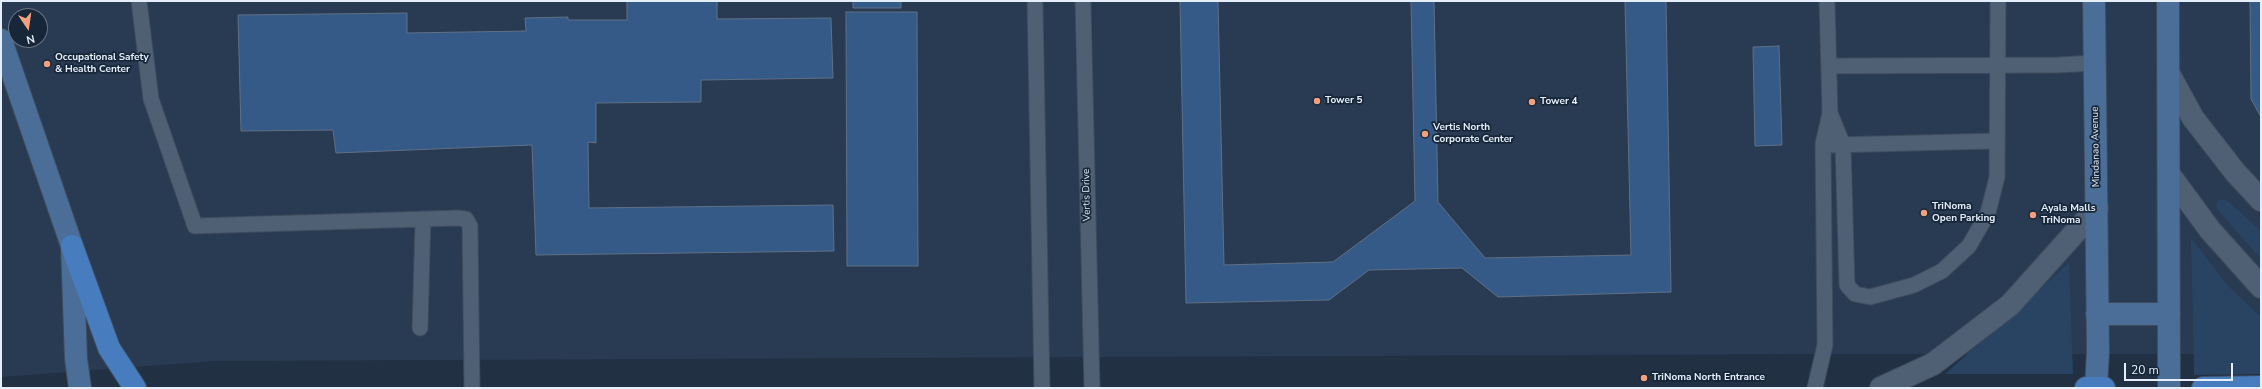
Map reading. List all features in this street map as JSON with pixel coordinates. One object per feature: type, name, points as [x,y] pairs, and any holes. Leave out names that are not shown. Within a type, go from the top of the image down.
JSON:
[{"type":"main road","points":[[72,246],[109,348],[135,388]]},
{"type":"main road","points":[[2203,388],[2261,387]]},
{"type":"main road","points":[[2086,388],[2104,388]]},
{"type":"street","name":"Mindanao Avenue","points":[[2094,1],[2097,208],[2096,388]]},
{"type":"street","points":[[2168,1],[2169,388]]},
{"type":"street","points":[[1,40],[72,246],[76,359],[80,388]]},
{"type":"street","points":[[2169,74],[2194,118],[2253,181],[2261,200]]},
{"type":"street","points":[[2169,174],[2210,230],[2261,287]]},
{"type":"street","points":[[1881,388],[1933,364],[2010,304],[2097,208]]},
{"type":"street","points":[[2097,314],[2170,314]]},
{"type":"lane","points":[[139,1],[152,98],[195,226],[458,218],[466,220],[470,226],[472,388]]},
{"type":"lane","points":[[1035,1],[1042,388]]},
{"type":"lane","name":"Vertis Drive","points":[[1083,1],[1092,388]]},
{"type":"lane","points":[[1815,388],[1825,345],[1823,144],[1830,113],[1827,1]]},
{"type":"lane","points":[[1830,113],[1843,145],[1847,285],[1855,294],[1870,297],[1914,285],[1942,271],[1970,246],[1988,213],[1997,177],[1996,141],[1998,1]]},
{"type":"lane","points":[[1829,66],[2094,63]]},
{"type":"lane","points":[[1823,144],[1843,145],[1996,141]]},
{"type":"lane","points":[[420,328],[422,219]]},
{"type":"shaded area","points":[[1,1],[2261,1],[2261,354],[1806,354],[215,361],[1,377]]},
{"type":"shaded area","points":[[2221,199],[2228,201],[2261,231],[2261,259],[2217,209],[2217,202]]},
{"type":"shaded area","points":[[2191,238],[2228,286],[2261,317],[2261,374],[2194,375]]},
{"type":"shaded area","points":[[2069,263],[2073,374],[1945,374]]},
{"type":"building","points":[[627,1],[717,1],[717,19],[831,18],[833,78],[701,80],[701,102],[596,103],[596,143],[588,142],[589,208],[833,205],[834,251],[536,255],[532,145],[336,153],[333,130],[241,131],[238,15],[407,13],[407,33],[526,31],[525,18],[568,17],[568,20],[627,20]]},
{"type":"building","points":[[853,1],[901,1],[901,8],[853,8]]},
{"type":"building","name":"Vertis North Corporate Center","points":[[1180,1],[1666,1],[1671,292],[1498,297],[1462,268],[1369,270],[1329,300],[1186,303]]},
{"type":"building","name":"Tower 5","points":[[1218,1],[1411,1],[1415,201],[1333,262],[1224,265]]},
{"type":"building","name":"Tower 4","points":[[1434,1],[1625,1],[1631,255],[1485,258],[1438,202]]},
{"type":"building","points":[[2250,1],[2261,1],[2261,117],[2251,99]]},
{"type":"building","points":[[846,12],[917,12],[918,266],[847,266]]},
{"type":"building","points":[[1779,46],[1782,145],[1755,146],[1753,47]]},
{"type":"place","name":"Occupational Safety & Health Center","points":[[47,64]]},
{"type":"place","name":"Tower 5","points":[[1317,101]]},
{"type":"place","name":"Tower 4","points":[[1532,102]]},
{"type":"place","name":"Vertis North Corporate Center","points":[[1425,134]]},
{"type":"place","name":"TriNoma Open Parking","points":[[1924,213]]},
{"type":"place","name":"Ayala Malls TriNoma","points":[[2033,215]]},
{"type":"place","name":"TriNoma North Entrance","points":[[1644,378]]}]
